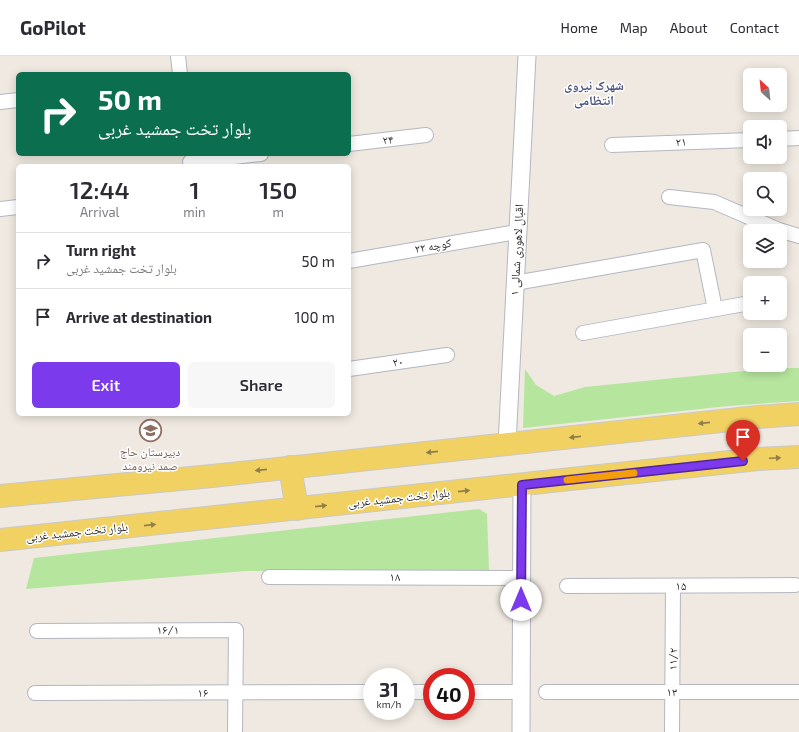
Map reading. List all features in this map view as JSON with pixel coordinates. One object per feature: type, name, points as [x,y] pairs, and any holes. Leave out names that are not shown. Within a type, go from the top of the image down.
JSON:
[{"type":"main road","points":[[0,496],[799,414]]},
{"type":"main road","name":"بلوار تخت جمشید غربی","points":[[0,540],[758,459],[799,457]]},
{"type":"main road","points":[[290,467],[297,509]]},
{"type":"street","points":[[178,56],[180,72]]},
{"type":"street","name":"اقبال لاهوری شمالی ۱","points":[[507,444],[527,56]]},
{"type":"street","points":[[0,102],[16,100]]},
{"type":"street","name":"۲۴","points":[[351,144],[426,135]]},
{"type":"street","points":[[787,139],[799,138]]},
{"type":"street","name":"۲۱","points":[[612,144],[743,140]]},
{"type":"street","points":[[190,161],[241,156]]},
{"type":"street","points":[[669,197],[714,202],[779,230],[799,236]]},
{"type":"street","points":[[0,209],[16,207]]},
{"type":"street","name":"کوچه ۲۲","points":[[351,261],[518,232]]},
{"type":"street","points":[[515,283],[703,250],[715,309]]},
{"type":"street","points":[[583,333],[743,304]]},
{"type":"street","name":"۲۰","points":[[351,370],[447,354]]},
{"type":"street","points":[[521,732],[522,485]]},
{"type":"street","name":"۱۸","points":[[269,577],[521,578]]},
{"type":"street","name":"۱۵","points":[[567,586],[795,585]]},
{"type":"street","name":"۱۱/۲","points":[[672,732],[673,586]]},
{"type":"street","name":"۱۶/۱","points":[[37,630],[236,630],[236,693]]},
{"type":"street","name":"۱۶","points":[[35,693],[363,692]]},
{"type":"street","points":[[475,692],[521,692]]},
{"type":"street","name":"۱۳","points":[[546,692],[799,692]]},
{"type":"street","points":[[235,732],[236,693]]},
{"type":"green space","points":[[787,368],[799,368],[799,401],[728,406],[523,428],[525,369],[536,385],[554,396],[585,387],[743,371],[787,372]]},
{"type":"green space","points":[[479,509],[487,514],[489,570],[246,571],[26,589],[34,558]]},
{"type":"slow traffic","points":[[567,480],[634,473]]},
{"type":"place","name":"دبیرستان حاج صمد نیرومند","points":[[150,431]]},
{"type":"district","name":"شهرک نیروی انتظامی","points":[[594,92]]},
{"type":"route","points":[[521,600],[522,485],[743,461]]}]
